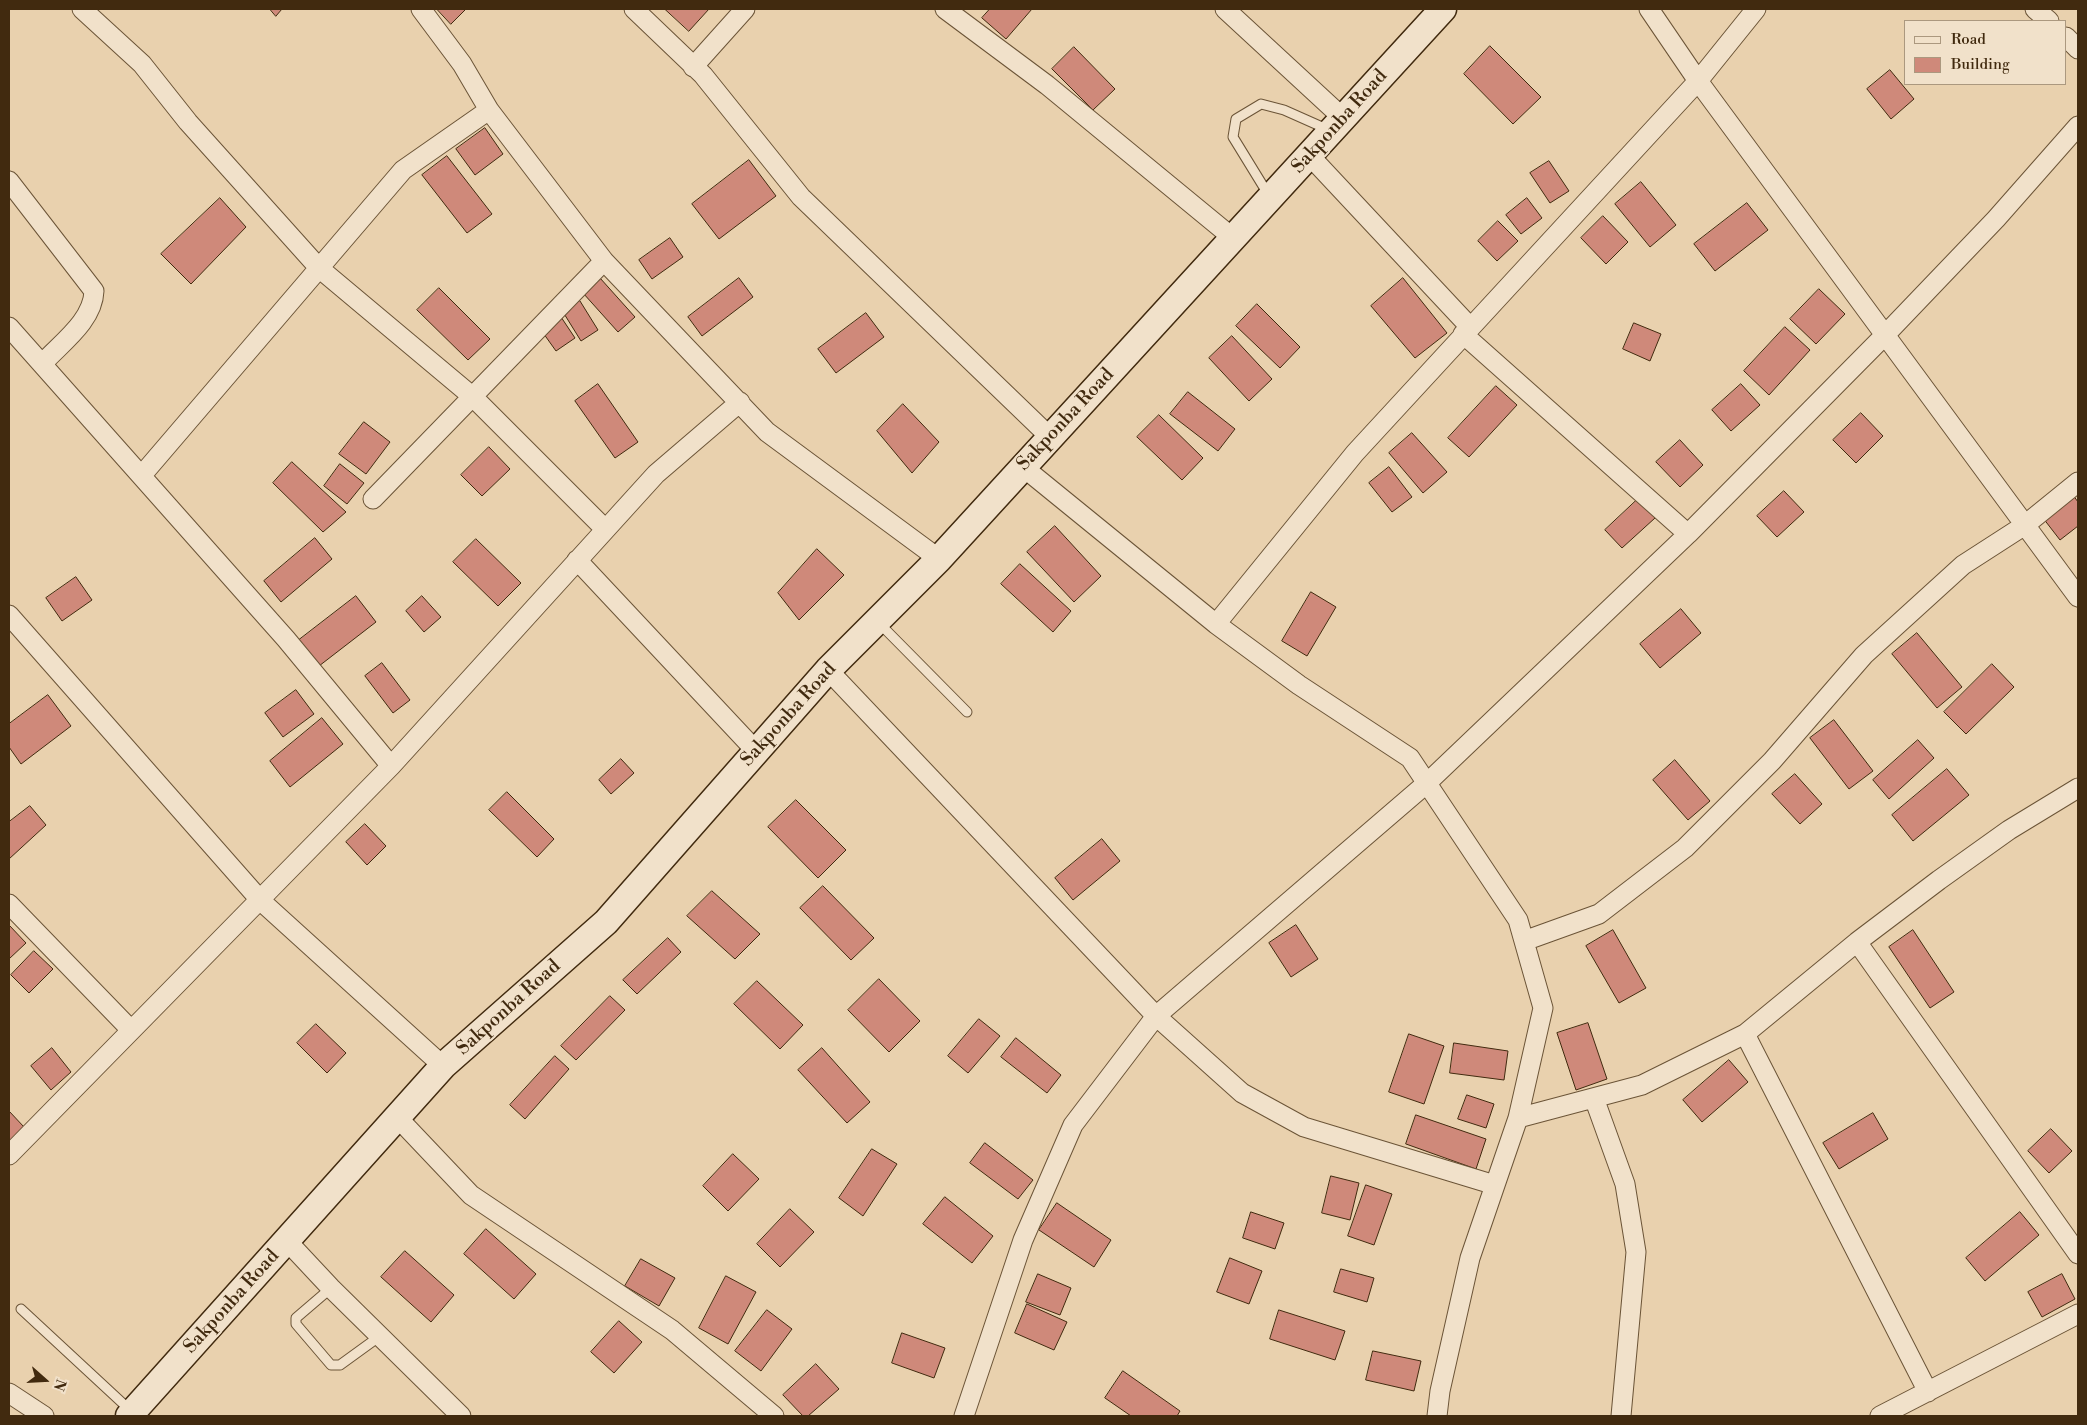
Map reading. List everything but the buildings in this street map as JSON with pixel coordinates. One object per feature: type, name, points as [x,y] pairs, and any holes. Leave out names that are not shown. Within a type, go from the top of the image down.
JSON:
[{"type":"main road","name":"Sakponba Road","points":[[131,1414],[443,1066],[606,922],[828,670],[939,558],[1443,9]]},
{"type":"street","points":[[82,9],[142,64],[188,122],[319,268],[473,397],[605,529]]},
{"type":"street","points":[[421,9],[462,64],[489,110],[604,261],[768,432],[939,558]]},
{"type":"street","points":[[634,9],[694,66],[801,197],[1050,437]]},
{"type":"street","points":[[694,66],[745,9]]},
{"type":"street","points":[[945,9],[1047,85],[1233,238]]},
{"type":"street","points":[[1224,9],[1337,124]]},
{"type":"street","points":[[1649,9],[1698,81],[2078,596]]},
{"type":"street","points":[[1216,624],[1355,453],[1698,81],[1756,9]]},
{"type":"street","points":[[2035,9],[2047,20]]},
{"type":"street","points":[[2067,38],[2078,49]]},
{"type":"street","points":[[142,475],[403,170],[489,110]]},
{"type":"street","points":[[964,1416],[1023,1240],[1073,1125],[1156,1016],[1426,783],[1688,534],[1885,335],[1996,219],[2078,126]]},
{"type":"street","points":[[1309,155],[1467,331],[1688,534]]},
{"type":"street","points":[[9,182],[94,291],[94,302],[89,314],[42,364]]},
{"type":"street","points":[[374,499],[604,261]]},
{"type":"street","points":[[9,327],[286,639],[391,766]]},
{"type":"street","points":[[9,1155],[261,901],[391,766],[656,474],[740,402]]},
{"type":"street","points":[[1023,467],[1216,624],[1299,685],[1410,758],[1518,920],[1543,1008],[1518,1118],[1470,1258],[1440,1391],[1437,1416]]},
{"type":"street","points":[[1524,942],[1599,914],[1684,848],[1772,762],[1864,655],[1963,565],[2025,525],[2078,482]]},
{"type":"street","points":[[577,560],[756,751]]},
{"type":"street","points":[[9,615],[261,901],[443,1066]]},
{"type":"street","points":[[828,670],[1156,1016],[1242,1093],[1304,1127],[1495,1186]]},
{"type":"street","points":[[1518,1118],[1642,1085],[1745,1034],[1857,942],[2009,830],[2078,788]]},
{"type":"street","points":[[9,904],[131,1030]]},
{"type":"street","points":[[1857,942],[2078,1254]]},
{"type":"street","points":[[1745,1034],[1928,1392]]},
{"type":"street","points":[[1594,1098],[1625,1184],[1636,1252],[1621,1416]]},
{"type":"street","points":[[397,1118],[471,1195],[672,1330],[774,1416]]},
{"type":"street","points":[[287,1241],[331,1288],[461,1416]]},
{"type":"street","points":[[1880,1416],[2078,1314]]},
{"type":"street","points":[[9,1393],[44,1416]]},
{"type":"lane","points":[[1270,198],[1233,137],[1236,120],[1261,104],[1337,124]]},
{"type":"lane","points":[[877,621],[967,712]]},
{"type":"lane","points":[[331,1288],[296,1318],[296,1324],[331,1365],[340,1365],[380,1336]]},
{"type":"lane","points":[[21,1309],[131,1414]]}]
